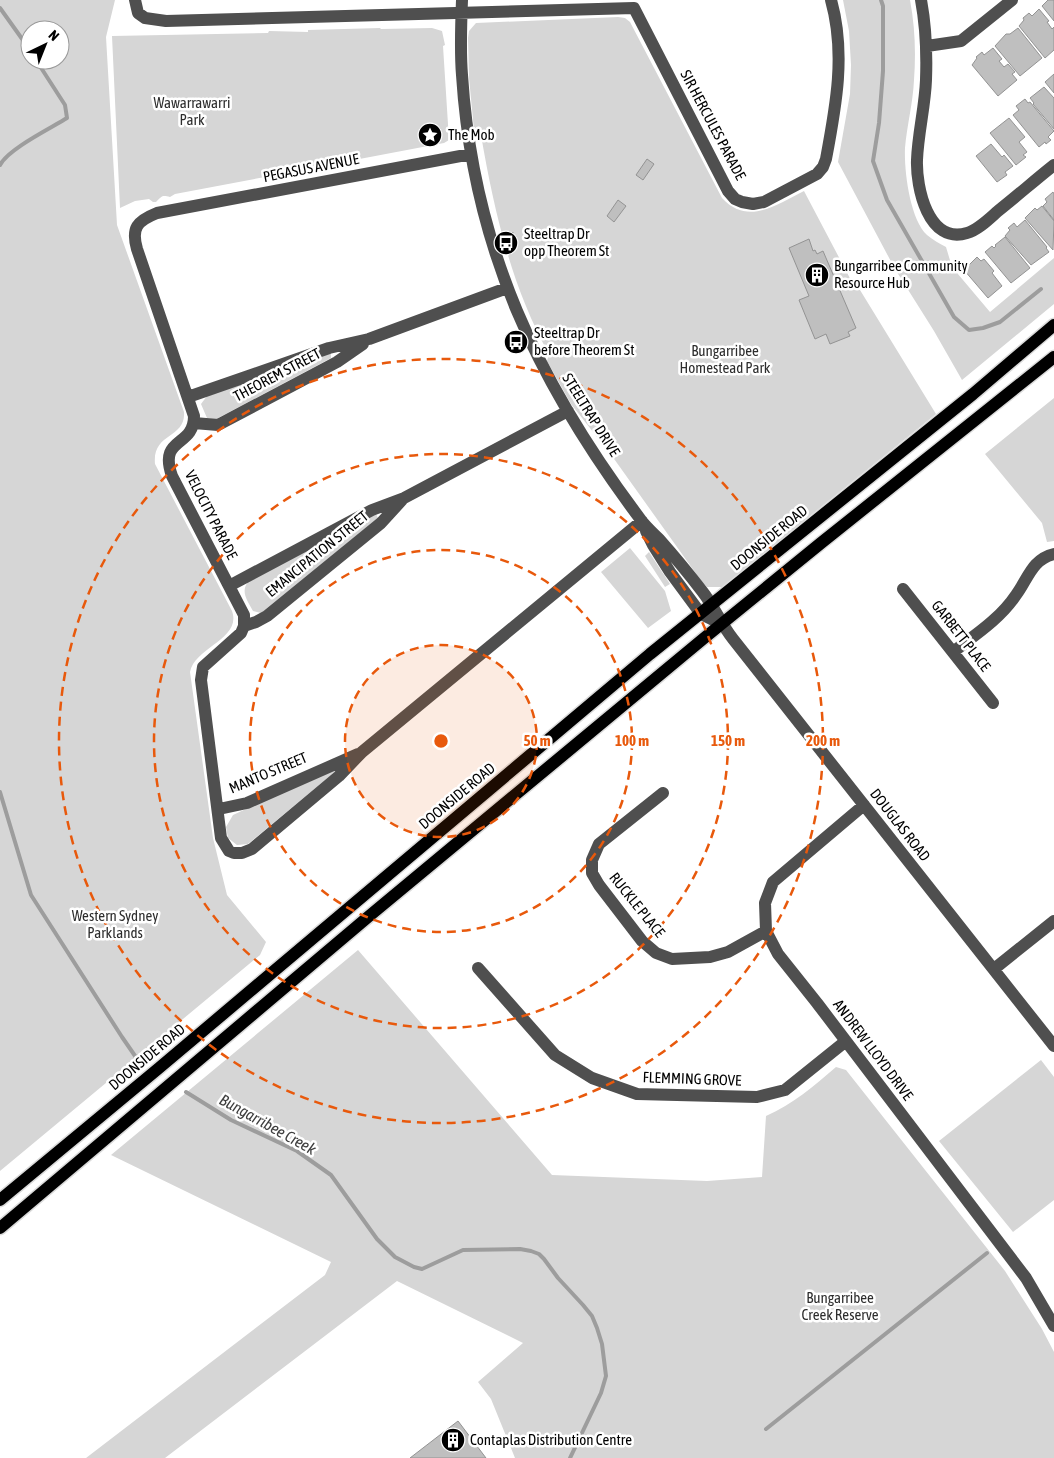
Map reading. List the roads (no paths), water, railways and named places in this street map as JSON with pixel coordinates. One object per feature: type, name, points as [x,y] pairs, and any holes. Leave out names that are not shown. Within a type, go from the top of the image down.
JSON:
[{"type":"main road","name":"DOONSIDE ROAD","points":[[0,1200],[650,654],[973,394],[1054,326]]},
{"type":"main road","points":[[0,1228],[360,923],[721,624],[1054,357]]},
{"type":"street","name":"SIR HERCULES PARADE","points":[[135,0],[138,13],[145,18],[166,21],[462,6],[632,4],[728,190],[735,199],[753,204],[764,202],[812,177],[823,167],[837,101],[839,53],[837,31],[830,0]]},
{"type":"street","points":[[922,0],[927,46],[926,83],[917,170],[929,216],[946,233],[968,233],[988,220],[1054,165]]},
{"type":"street","points":[[927,46],[961,41],[1012,0]]},
{"type":"street","name":"STEELTRAP DRIVE","points":[[462,6],[462,74],[471,154],[486,223],[507,288],[537,357],[568,411],[642,521],[653,545],[701,614]]},
{"type":"street","name":"PEGASUS AVENUE","points":[[188,397],[134,241],[134,234],[138,225],[156,213],[471,154]]},
{"type":"street","name":"THEOREM STREET","points":[[188,397],[329,348],[369,339],[507,288]]},
{"type":"street","name":"THEOREM STREET","points":[[194,423],[218,424],[337,362],[369,339]]},
{"type":"street","points":[[188,397],[194,416],[194,423]]},
{"type":"street","name":"EMANCIPATION STREET","points":[[229,586],[372,510],[404,498],[568,411]]},
{"type":"street","name":"VELOCITY PARADE","points":[[194,423],[187,435],[170,451],[168,463],[172,476],[243,610],[244,626]]},
{"type":"street","name":"EMANCIPATION STREET","points":[[244,626],[268,615],[381,523],[404,498]]},
{"type":"street","name":"STEELTRAP DRIVE","points":[[642,521],[660,540],[712,605]]},
{"type":"street","name":"MANTO STREET","points":[[362,752],[331,764],[247,803],[218,809],[219,831],[229,851],[242,853],[252,849],[339,776],[362,752],[642,521]]},
{"type":"street","points":[[953,652],[1005,609],[1041,558],[1054,554]]},
{"type":"street","name":"GARBETT PLACE","points":[[903,589],[993,703]]},
{"type":"street","name":"DOUGLAS ROAD","points":[[712,605],[721,624],[1054,1046]]},
{"type":"street","name":"DOUGLAS ROAD","points":[[701,614],[721,624]]},
{"type":"street","points":[[218,809],[201,672],[208,662],[241,633],[244,626]]},
{"type":"street","name":"RUCKLE PLACE","points":[[663,793],[599,844],[592,860],[592,873],[599,885],[642,941],[656,953],[672,959],[710,957],[728,952],[766,931]]},
{"type":"street","name":"ANDREW LLOYD DRIVE","points":[[864,806],[773,882],[765,903],[766,931],[778,954],[1026,1278],[1054,1326]]},
{"type":"street","points":[[994,970],[1054,921]]},
{"type":"street","name":"FLEMMING GROVE","points":[[478,968],[555,1055],[592,1078],[637,1094],[757,1097],[785,1090],[846,1041]]},
{"type":"waterway","points":[[881,0],[883,6],[883,71],[879,123],[873,161],[887,200],[954,317],[969,330],[983,328],[1000,322],[1041,289]]},
{"type":"waterway","name":"Bungarribee Creek","points":[[0,8],[20,36]]},
{"type":"waterway","name":"Bungarribee Creek","points":[[0,165],[20,146],[67,118],[65,105],[42,70]]},
{"type":"waterway","name":"Bungarribee Creek","points":[[0,792],[31,895],[142,1066]]},
{"type":"waterway","name":"Bungarribee Creek","points":[[186,1092],[231,1120],[297,1151],[331,1175],[377,1239],[395,1257],[414,1267],[422,1269],[463,1250],[520,1249],[539,1254],[592,1316],[602,1344],[606,1376],[601,1393],[570,1458]]},
{"type":"waterway","points":[[766,1429],[987,1253]]},
{"type":"place","name":"The Mob","points":[[430,135]]},
{"type":"place","name":"Steeltrap Dr opp Theorem St","points":[[506,243]]},
{"type":"place","name":"Bungarribee Community Resource Hub","points":[[817,275]]},
{"type":"place","name":"Steeltrap Dr before Theorem St","points":[[516,342]]},
{"type":"place","name":"Contaplas Distribution Centre","points":[[453,1440]]},
{"type":"park label","name":"Wawarrawarri Park","points":[[192,112]]},
{"type":"park label","name":"Bungarribee Homestead Park","points":[[725,360]]},
{"type":"park label","name":"Western Sydney Parklands","points":[[115,924]]},
{"type":"park label","name":"Bungarribee Creek Reserve","points":[[840,1306]]}]
